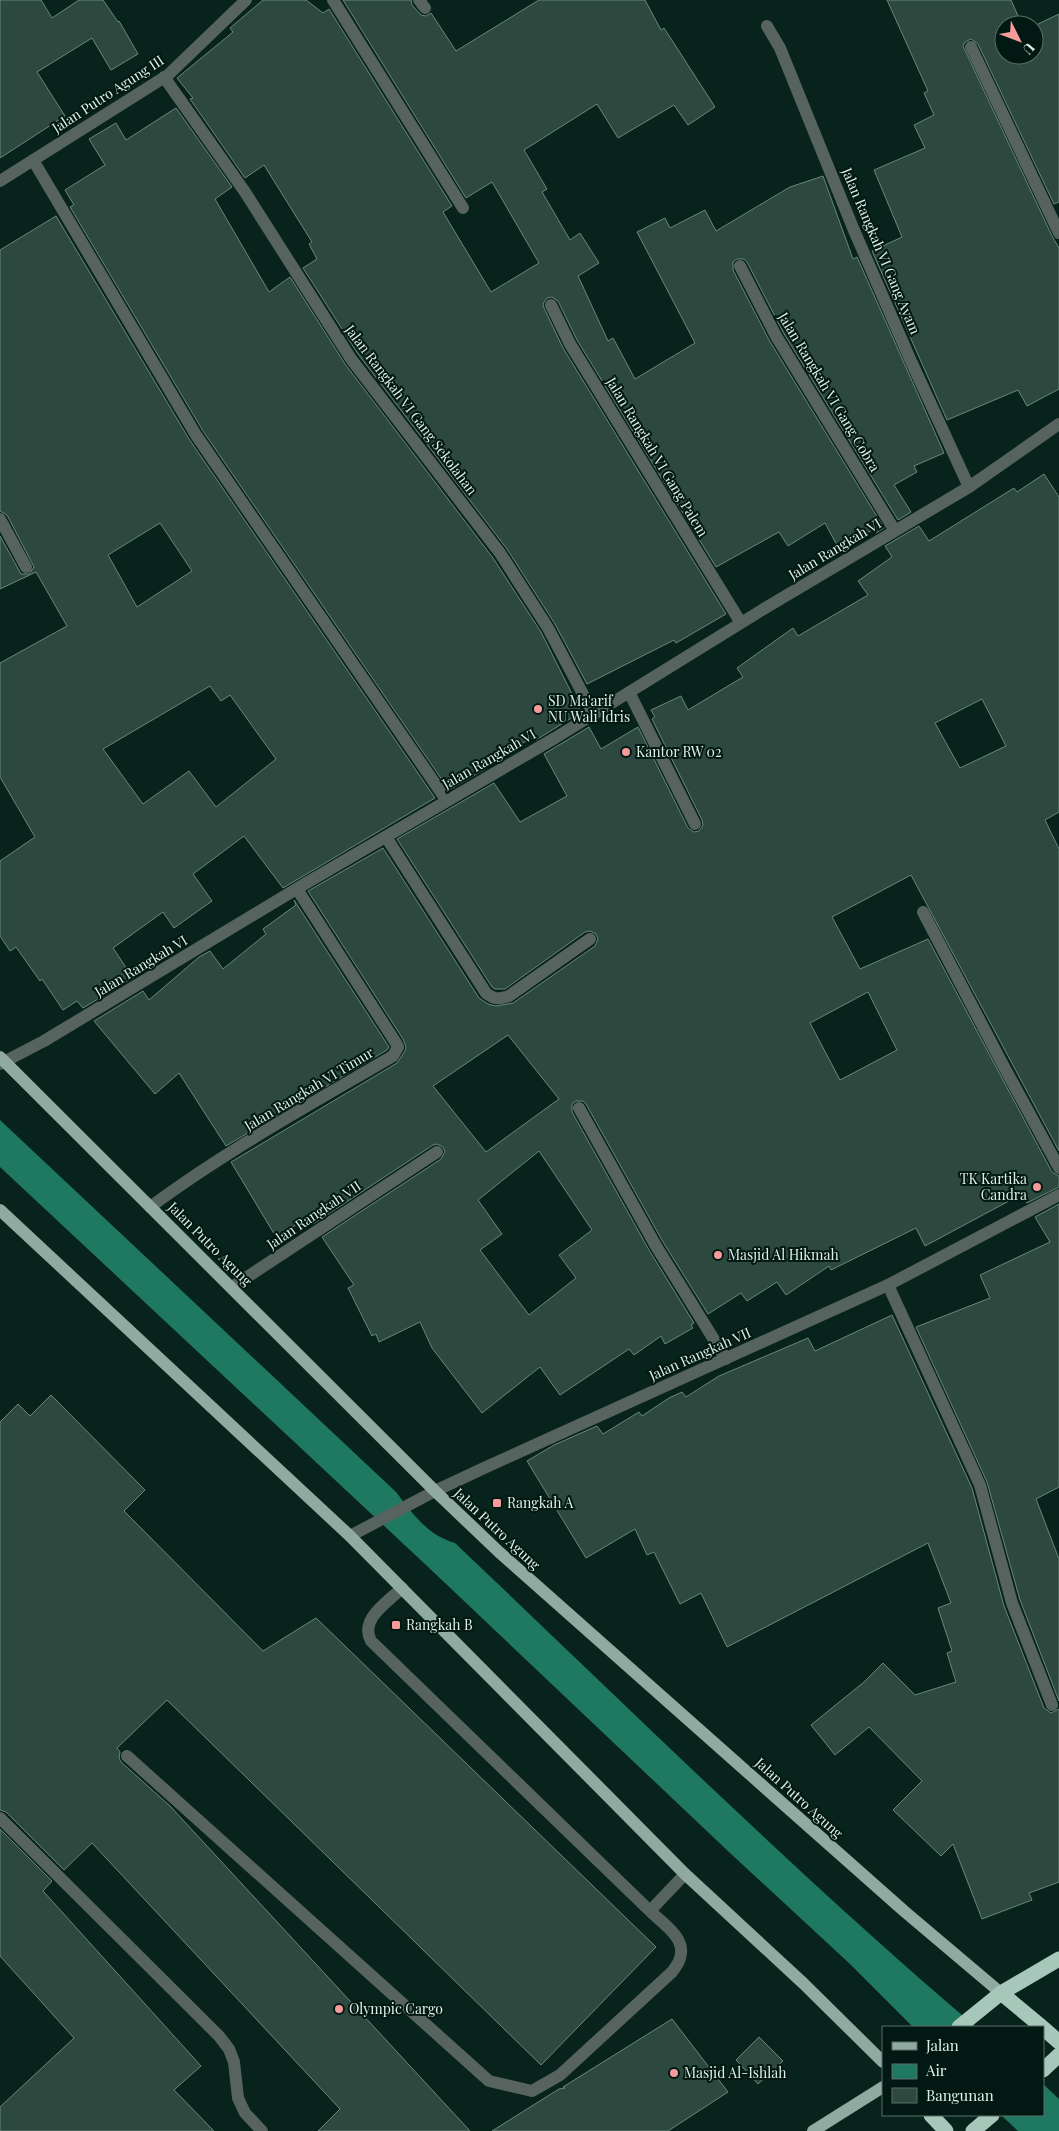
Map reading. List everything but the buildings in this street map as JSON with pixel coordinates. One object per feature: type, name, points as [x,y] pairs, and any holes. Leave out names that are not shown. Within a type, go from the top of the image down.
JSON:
[{"type":"highway","points":[[960,2026],[1001,1993],[1059,1959]]},
{"type":"highway","points":[[1001,1993],[1040,2026]]},
{"type":"highway","points":[[1044,2030],[1059,2042]]},
{"type":"highway","points":[[932,2116],[946,2131]]},
{"type":"highway","points":[[975,2129],[991,2116]]},
{"type":"main road","name":"Jalan Putro Agung","points":[[1,1061],[499,1552],[852,1865],[1001,1993]]},
{"type":"main road","points":[[0,1210],[350,1536],[685,1874],[804,1984],[882,2061]]},
{"type":"main road","points":[[813,2131],[882,2088]]},
{"type":"street","name":"Jalan Putro Agung III","points":[[0,181],[164,77],[246,0]]},
{"type":"street","points":[[332,0],[463,208]]},
{"type":"street","name":"Jalan Rangkah VI Gang Ayam","points":[[767,26],[780,48],[853,228],[910,359],[969,486]]},
{"type":"street","points":[[971,47],[1059,233]]},
{"type":"street","name":"Jalan Rangkah VI Gang Sekolahan","points":[[164,77],[245,192],[351,359],[500,553],[548,628],[594,715]]},
{"type":"street","points":[[33,160],[196,434],[447,801]]},
{"type":"street","name":"Jalan Rangkah VI Gang Cobra","points":[[740,266],[776,336],[895,530]]},
{"type":"street","name":"Jalan Rangkah VI Gang Palem","points":[[551,305],[570,344],[741,623]]},
{"type":"street","name":"Jalan Rangkah VI","points":[[1,1061],[44,1042],[594,715],[741,623],[969,486],[1059,424]]},
{"type":"street","points":[[0,518],[26,567]]},
{"type":"street","points":[[630,692],[695,824]]},
{"type":"street","points":[[386,837],[486,992],[494,998],[499,1000],[509,996],[590,939]]},
{"type":"street","name":"Jalan Rangkah VI Timur","points":[[150,1207],[200,1172],[393,1056],[396,1052],[396,1042],[297,890]]},
{"type":"street","points":[[924,912],[1059,1168]]},
{"type":"street","points":[[578,1108],[656,1246],[726,1359]]},
{"type":"street","name":"Jalan Rangkah VII","points":[[232,1287],[437,1152]]},
{"type":"street","name":"Jalan Rangkah VII","points":[[350,1536],[435,1491],[888,1284],[1059,1195]]},
{"type":"street","points":[[888,1284],[980,1485],[1012,1602],[1052,1705]]},
{"type":"street","points":[[127,1756],[489,2081],[532,2091],[541,2087],[560,2075],[672,1972],[681,1957],[681,1944],[675,1934],[372,1641],[368,1635],[368,1625],[372,1617],[402,1588]]},
{"type":"street","points":[[0,1818],[219,2036],[229,2049],[234,2062],[238,2098],[245,2113],[262,2131]]},
{"type":"street","points":[[650,1911],[685,1874]]},
{"type":"water","points":[[0,1120],[396,1492],[421,1523],[436,1535],[455,1543],[777,1850],[975,2026],[912,2026],[850,1964],[0,1167]]},
{"type":"water","points":[[1044,2085],[1059,2099],[1059,2131],[1018,2131],[1002,2116],[1044,2116]]},
{"type":"place","name":"SD Ma'arif NU Wali Idris","points":[[538,709]]},
{"type":"place","name":"Kantor RW 02","points":[[626,752]]},
{"type":"place","name":"TK Kartika Candra","points":[[1037,1187]]},
{"type":"place","name":"Masjid Al Hikmah","points":[[718,1255]]},
{"type":"place","name":"Rangkah A","points":[[497,1503]]},
{"type":"place","name":"Rangkah B","points":[[396,1625]]},
{"type":"place","name":"Olympic Cargo","points":[[339,2009]]},
{"type":"place","name":"Masjid Al-Ishlah","points":[[674,2073]]}]
